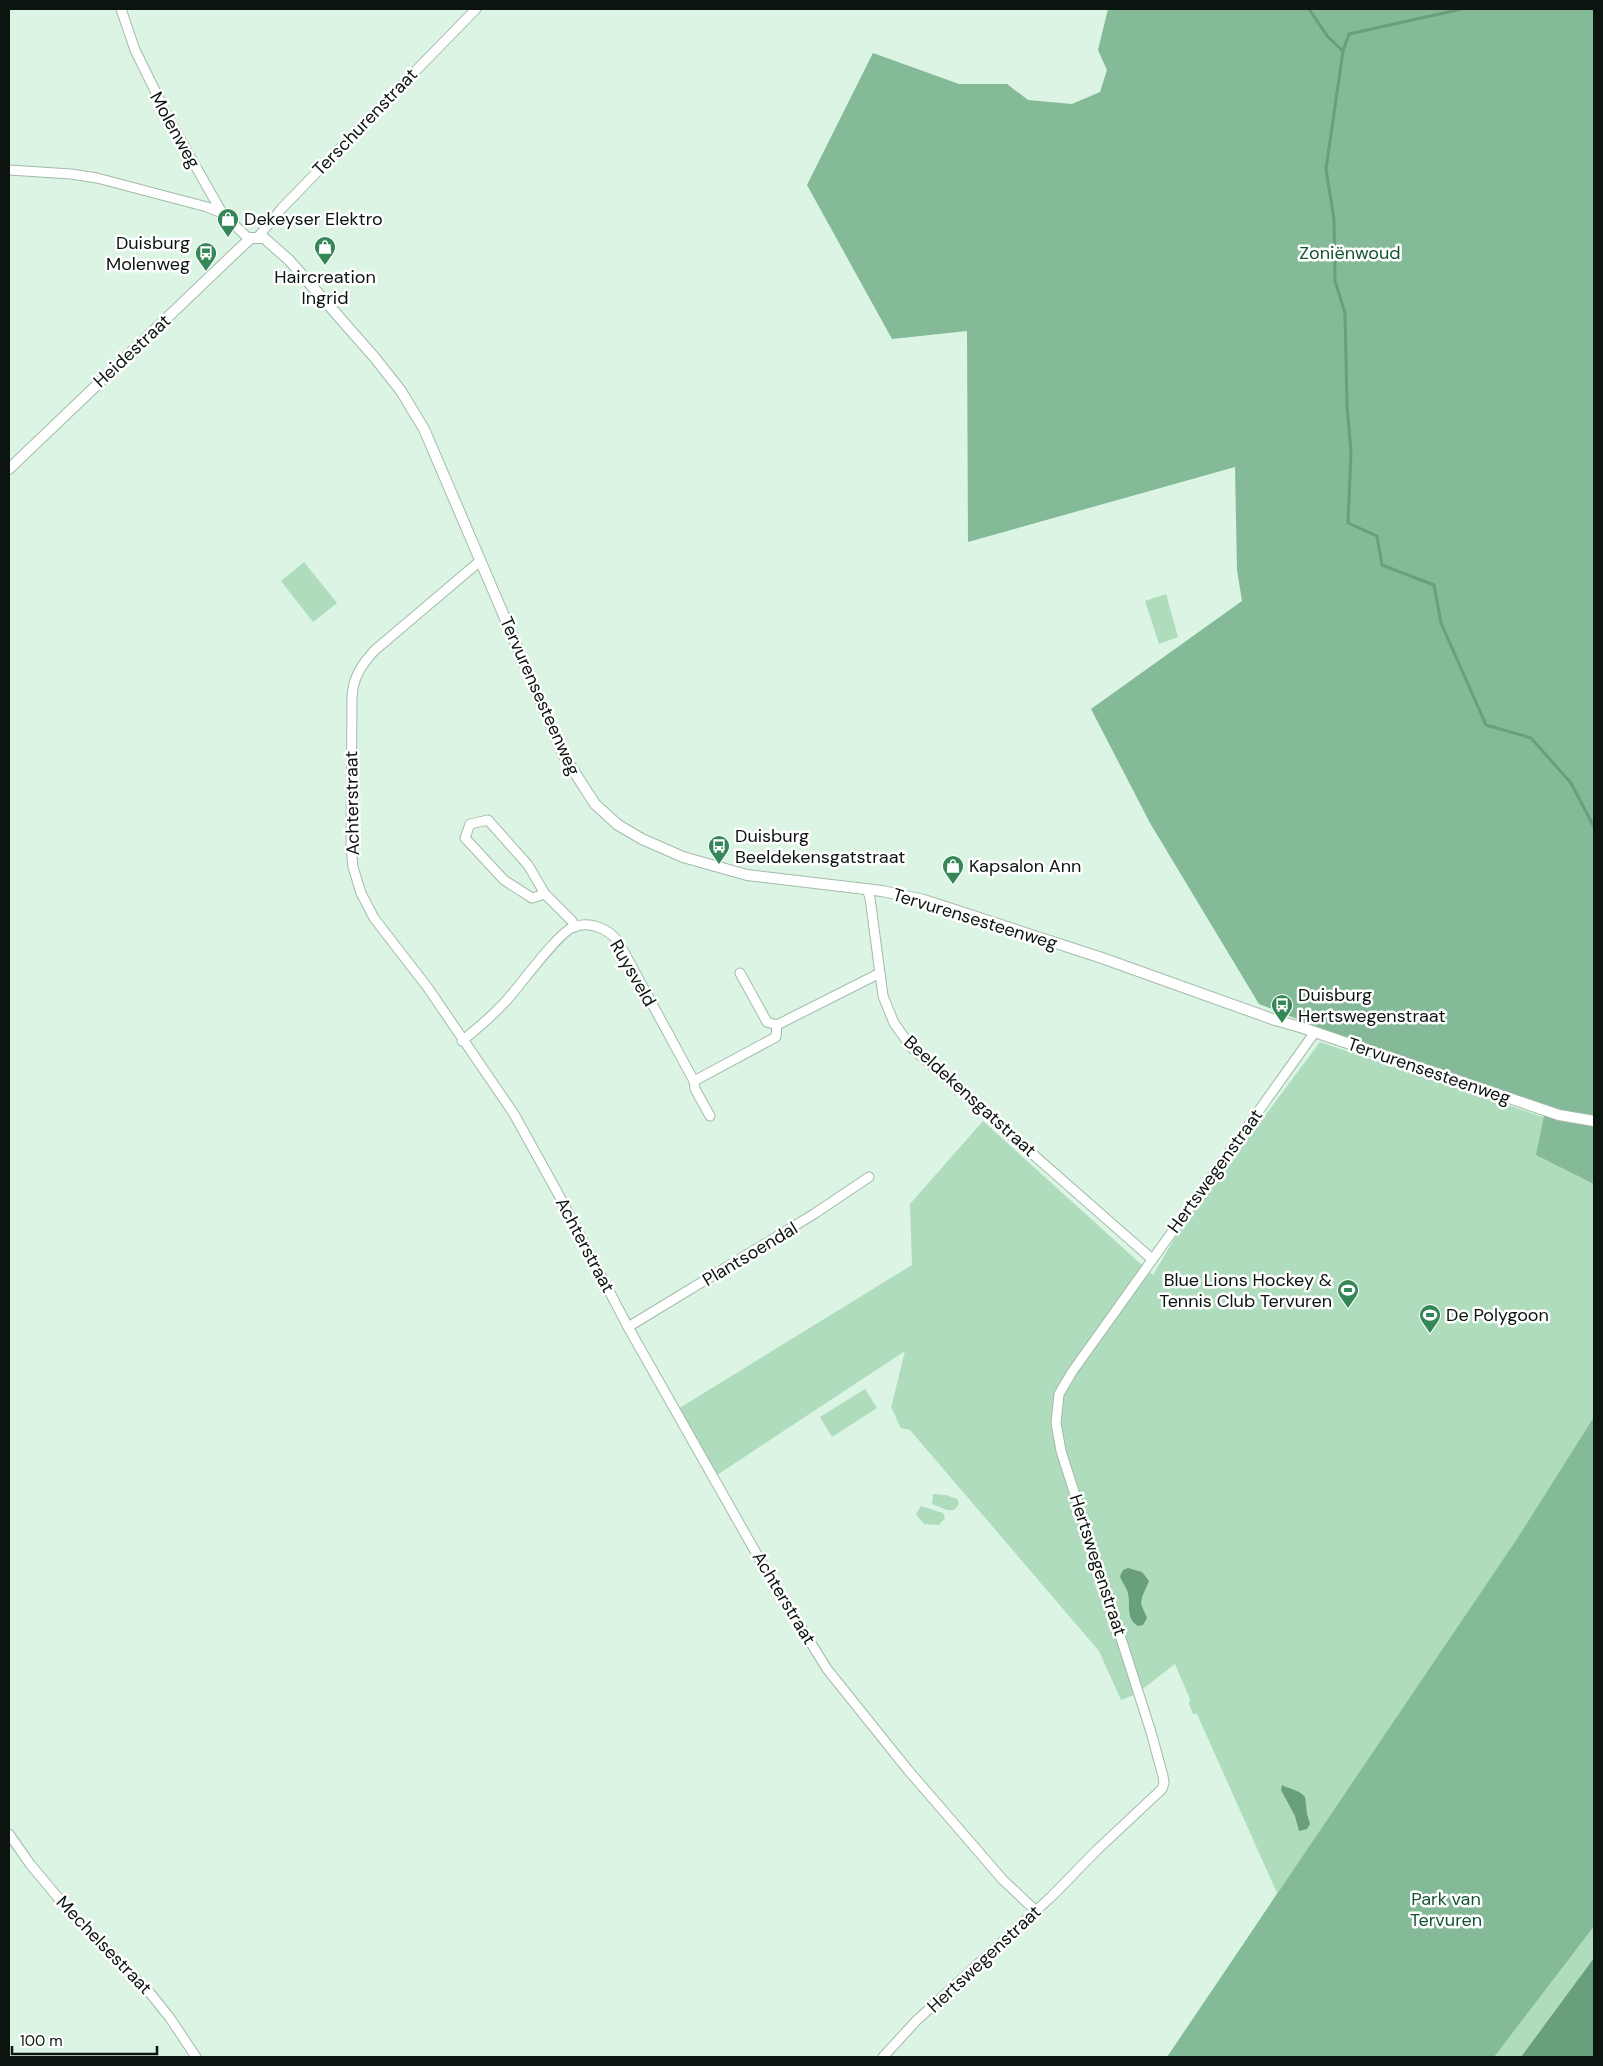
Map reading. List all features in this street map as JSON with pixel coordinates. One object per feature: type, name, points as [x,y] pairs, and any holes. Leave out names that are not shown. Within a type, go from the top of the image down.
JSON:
[{"type":"street","name":"Molenweg","points":[[121,9],[135,50],[151,86],[222,213],[253,238]]},
{"type":"street","name":"Terschurenstraat","points":[[253,238],[476,9]]},
{"type":"street","points":[[9,170],[71,174],[97,178],[222,213]]},
{"type":"street","name":"Heidestraat","points":[[9,469],[253,238]]},
{"type":"street","name":"Tervurensesteenweg","points":[[253,238],[266,239],[289,260],[376,358],[401,391],[424,429],[564,756],[579,782],[595,804],[618,825],[683,858],[724,870],[775,879],[867,889],[909,896],[948,907],[1102,958],[1275,1020],[1550,1112],[1594,1121]]},
{"type":"street","name":"Achterstraat","points":[[480,561],[375,650],[357,672],[352,687],[350,815],[353,867],[362,893],[374,918],[428,988],[514,1114],[628,1327],[768,1574],[827,1670],[908,1770],[1003,1880],[1036,1911]]},
{"type":"street","points":[[462,1040],[487,1021],[560,937],[575,927],[545,894],[528,865],[488,820],[470,824],[465,838],[504,880],[532,898],[545,894]]},
{"type":"street","name":"Beeldekensgatstraat","points":[[867,889],[883,996],[894,1023],[912,1048],[1152,1259]]},
{"type":"street","name":"Ruysveld","points":[[575,927],[587,925],[602,928],[618,941],[694,1081],[695,1089],[710,1116]]},
{"type":"street","points":[[740,972],[767,1022],[777,1025],[880,973]]},
{"type":"street","points":[[694,1081],[776,1037],[777,1025]]},
{"type":"street","name":"Hertswegenstraat","points":[[883,2057],[916,2021],[1036,1911],[1162,1788],[1164,1783],[1151,1732],[1061,1451],[1056,1423],[1059,1394],[1072,1372],[1315,1032]]},
{"type":"street","name":"Plantsoendal","points":[[628,1327],[814,1214],[869,1177]]},
{"type":"street","name":"Mechelsestraat","points":[[9,1834],[30,1864],[70,1912],[150,1993],[170,2018],[196,2057]]},
{"type":"green space","name":"Zoniënwoud","points":[[1108,9],[1594,9],[1594,1184],[1536,1155],[1546,1106],[1320,1028],[1259,1004],[1150,823],[1091,709],[1242,601],[1237,570],[1235,467],[968,542],[967,331],[892,339],[807,185],[873,53],[959,84],[1007,84],[1028,100],[1072,104],[1100,92],[1107,70],[1098,50]]},
{"type":"green space","points":[[304,562],[337,603],[313,622],[281,581]]},
{"type":"green space","points":[[1166,594],[1178,637],[1159,644],[1145,601]]},
{"type":"green space","points":[[1320,1042],[1558,1122],[1594,1129],[1594,2057],[1171,2057],[1277,1893],[1197,1714],[1193,1714],[1189,1704],[1190,1699],[1175,1664],[1136,1694],[1121,1700],[1099,1651],[910,1430],[901,1428],[891,1408],[905,1351],[717,1475],[678,1409],[912,1265],[910,1204],[983,1121],[1153,1275],[1179,1231]]},
{"type":"green space","points":[[865,1389],[877,1408],[832,1437],[820,1417]]},
{"type":"green space","name":"Park van Tervuren","points":[[1594,1417],[1594,1926],[1494,2057],[1167,2057],[1517,1539]]},
{"type":"green space","points":[[933,1494],[946,1495],[957,1499],[959,1504],[954,1510],[947,1510],[932,1504]]},
{"type":"green space","points":[[921,1506],[943,1513],[945,1518],[939,1525],[924,1524],[916,1514]]},
{"type":"shaded area","points":[[1128,1568],[1142,1572],[1149,1581],[1141,1604],[1147,1618],[1143,1625],[1138,1626],[1131,1618],[1127,1590],[1121,1580],[1120,1576],[1123,1570]]},
{"type":"shaded area","points":[[1282,1785],[1297,1791],[1305,1797],[1310,1824],[1307,1829],[1299,1831],[1295,1816],[1281,1790]]},
{"type":"shaded area","points":[[1594,1958],[1594,2057],[1521,2057]]},
{"type":"waterway","points":[[1309,9],[1328,37],[1343,51],[1326,169],[1334,219],[1335,281],[1345,313],[1347,405],[1351,452],[1348,523],[1377,536],[1382,565],[1434,585],[1441,623],[1486,725],[1531,738],[1571,783],[1594,827]]},
{"type":"waterway","points":[[1343,51],[1349,34],[1462,9]]},
{"type":"place","name":"Dekeyser Elektro","points":[[228,238]]},
{"type":"place","name":"Haircreation Ingrid","points":[[325,266]]},
{"type":"place","name":"Duisburg Molenweg","points":[[206,272]]},
{"type":"place","name":"Duisburg Beeldekensgatstraat","points":[[719,865]]},
{"type":"place","name":"Kapsalon Ann","points":[[953,885]]},
{"type":"place","name":"Duisburg Hertswegenstraat","points":[[1282,1024]]},
{"type":"place","name":"Blue Lions Hockey & Tennis Club Tervuren","points":[[1348,1309]]},
{"type":"place","name":"De Polygoon","points":[[1430,1334]]}]
